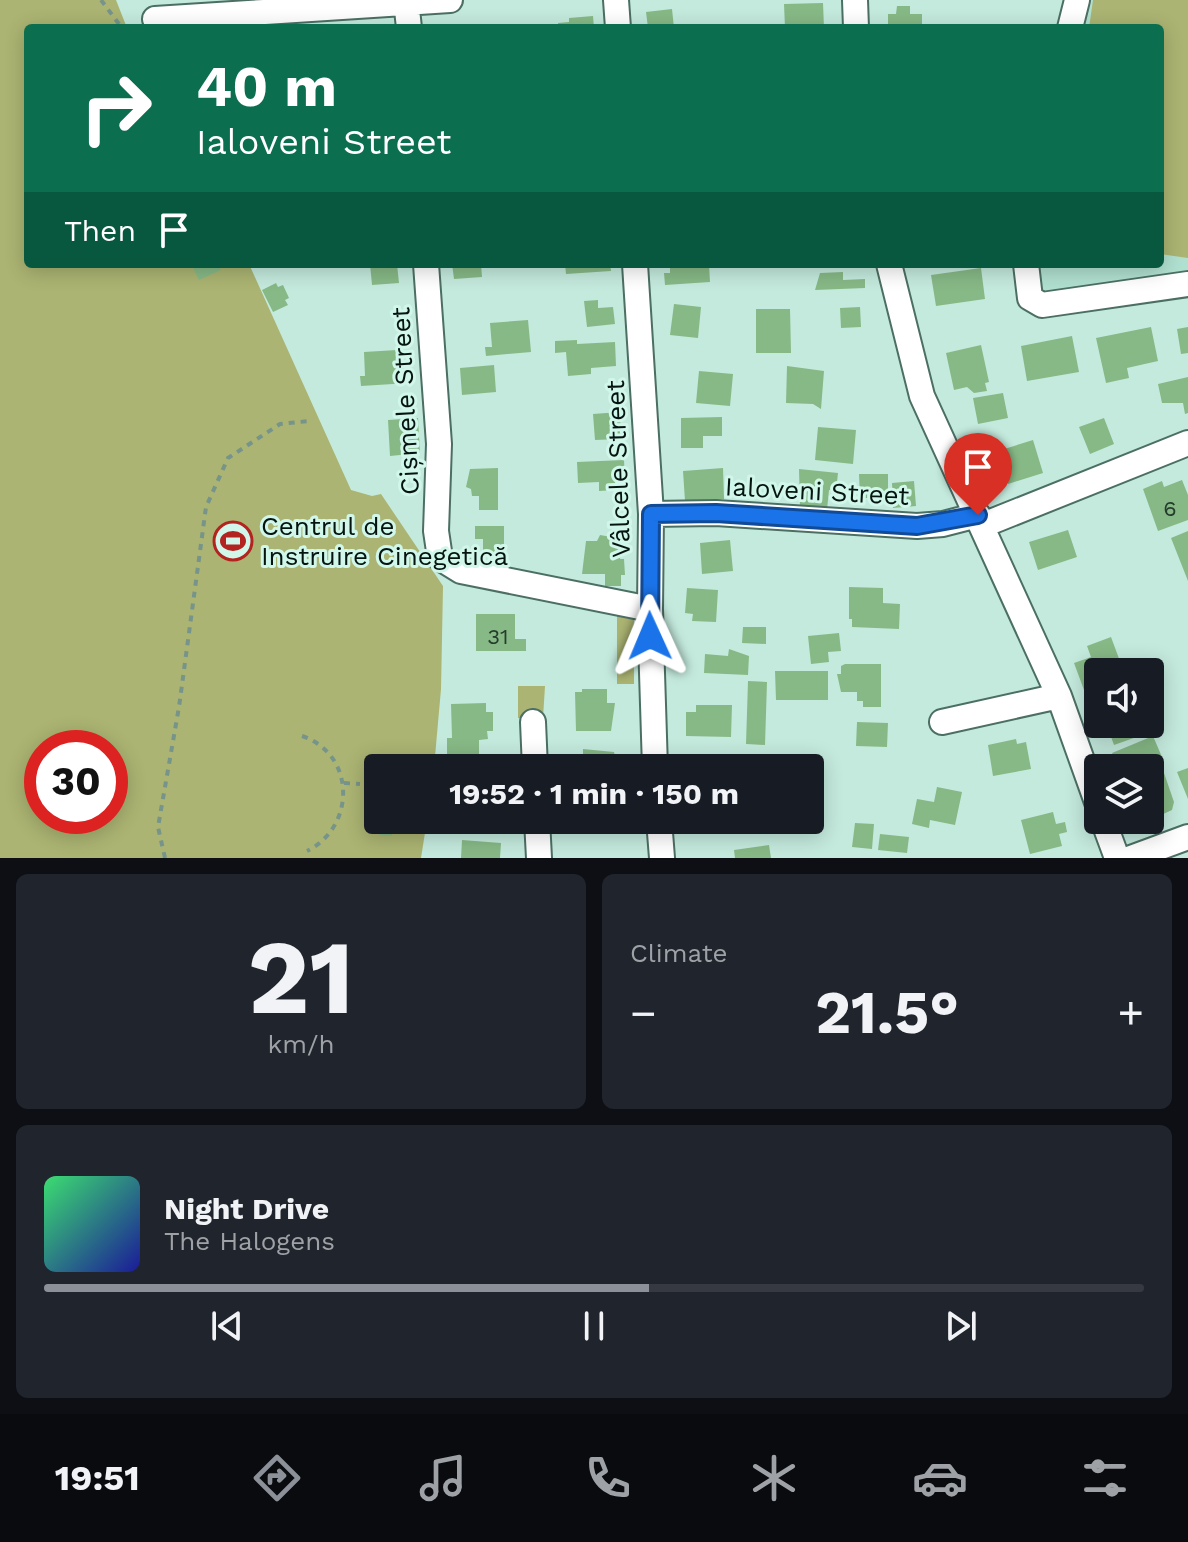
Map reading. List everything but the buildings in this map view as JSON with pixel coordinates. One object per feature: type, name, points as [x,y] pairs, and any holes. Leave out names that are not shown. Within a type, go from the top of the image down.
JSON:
[{"type":"street","points":[[155,19],[450,0]]},
{"type":"street","points":[[616,0],[618,24]]},
{"type":"street","points":[[855,0],[856,24]]},
{"type":"street","points":[[1071,24],[1077,0]]},
{"type":"street","points":[[407,2],[409,24]]},
{"type":"street","name":"Cișmele Street","points":[[426,268],[439,444],[436,531],[440,558],[461,571],[650,609]]},
{"type":"street","name":"Vâlcele Street","points":[[635,268],[651,514],[650,609],[655,754]]},
{"type":"street","points":[[890,268],[922,396],[1059,696],[1084,766]]},
{"type":"street","points":[[1026,268],[1030,298],[1042,305],[1188,284]]},
{"type":"street","name":"Ialoveni Street","points":[[651,514],[716,513],[917,526],[980,520],[1188,443]]},
{"type":"street","points":[[942,722],[1059,696]]},
{"type":"street","points":[[533,722],[534,754]]},
{"type":"street","points":[[538,834],[539,858]]},
{"type":"street","points":[[660,834],[662,858]]},
{"type":"street","points":[[1108,834],[1117,858]]},
{"type":"street","points":[[1131,858],[1188,837]]},
{"type":"path","points":[[101,0],[119,24]]},
{"type":"path","points":[[165,858],[158,827],[179,707],[206,507],[228,458],[280,424],[309,421]]},
{"type":"path","points":[[302,736],[322,747],[332,758],[344,783],[343,806],[336,825],[323,840],[307,851]]},
{"type":"path","points":[[344,783],[360,784]]},
{"type":"shaded area","points":[[1083,0],[1188,0],[1188,279],[1039,293],[1033,268],[1164,268],[1164,24],[1078,24]]},
{"type":"green space","name":"Centrul de Instruire Cinegetică","points":[[0,0],[116,0],[125,24],[24,24],[24,268],[251,268],[351,490],[372,496],[381,494],[443,586],[441,689],[435,754],[364,754],[364,834],[425,834],[421,858],[0,858]]},
{"type":"green space","points":[[1093,0],[1188,0],[1188,258],[1164,255],[1164,24],[1090,24]]},
{"type":"green space","points":[[617,613],[629,614],[634,619],[634,684],[617,684]]},
{"type":"green space","points":[[518,686],[545,686],[543,718],[518,718]]},
{"type":"place","name":"Centrul de Instruire Cinegetică","points":[[233,541]]},
{"type":"route","points":[[650,636],[651,514],[716,513],[917,526],[943,524],[978,515]]}]
